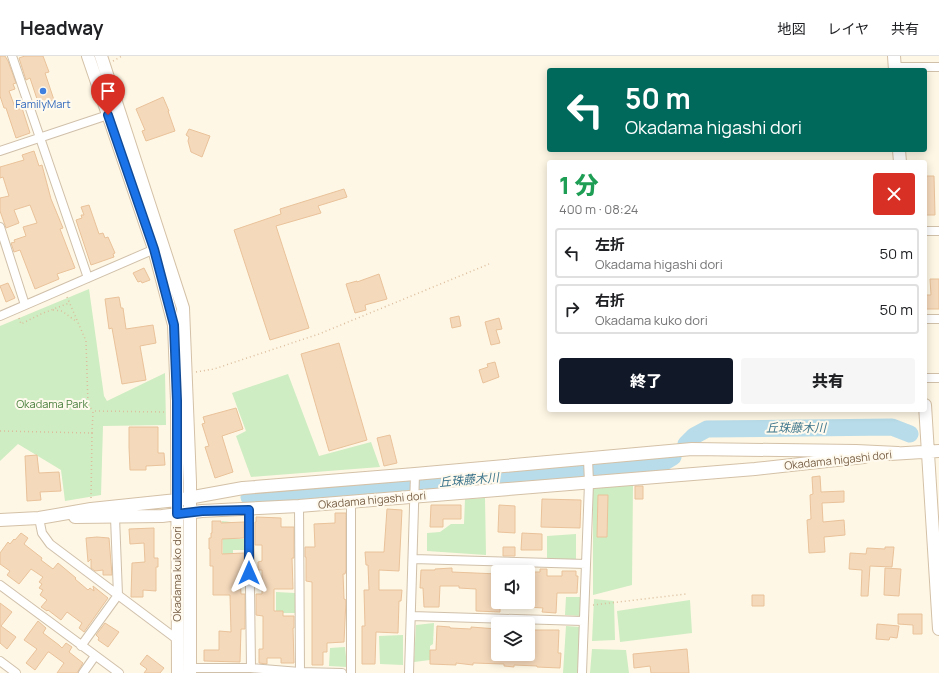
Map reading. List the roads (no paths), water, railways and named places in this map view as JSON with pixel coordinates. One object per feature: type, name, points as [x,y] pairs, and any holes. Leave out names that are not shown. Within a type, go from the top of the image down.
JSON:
[{"type":"street","points":[[12,56],[88,278]]},
{"type":"street","name":"Okadama kuko dori","points":[[88,56],[108,115],[158,247],[183,308],[190,498],[183,514],[178,673]]},
{"type":"street","name":"Okadama kuko dori","points":[[101,56],[120,112],[158,247],[174,325],[177,401],[177,500],[183,514],[190,671]]},
{"type":"street","points":[[895,64],[939,67]]},
{"type":"street","points":[[0,151],[120,112]]},
{"type":"street","points":[[0,227],[25,305]]},
{"type":"street","points":[[927,231],[939,231]]},
{"type":"street","points":[[0,316],[158,247]]},
{"type":"street","points":[[927,319],[939,319]]},
{"type":"street","points":[[927,378],[939,378]]},
{"type":"street","points":[[926,412],[934,451],[939,630]]},
{"type":"street","name":"Okadama higashi dori","points":[[41,517],[91,509],[177,500],[243,488],[588,459],[664,451],[692,449],[898,453]]},
{"type":"street","points":[[898,453],[934,451]]},
{"type":"street","name":"Okadama higashi dori","points":[[0,520],[41,517],[115,517],[183,514],[202,511],[249,510],[777,467],[898,453]]},
{"type":"street","points":[[582,673],[589,483],[588,459]]},
{"type":"street","points":[[409,673],[415,474]]},
{"type":"street","points":[[351,502],[351,673]]},
{"type":"street","points":[[299,506],[300,673]]},
{"type":"street","points":[[249,510],[250,668]]},
{"type":"street","points":[[41,517],[42,533],[50,544],[178,640]]},
{"type":"street","points":[[81,646],[118,595],[115,517]]},
{"type":"street","points":[[413,559],[586,564]]},
{"type":"street","points":[[0,585],[119,673]]},
{"type":"street","points":[[411,616],[583,621]]},
{"type":"street","points":[[83,673],[95,656]]},
{"type":"street","points":[[0,661],[9,670],[16,673]]},
{"type":"street","points":[[190,671],[250,668],[300,673],[342,673]]},
{"type":"waterway","name":"丘珠藤木川","points":[[686,444],[694,436],[707,429],[892,427],[910,434]]},
{"type":"waterway","name":"丘珠藤木川","points":[[599,469],[663,463],[673,457]]},
{"type":"waterway","name":"丘珠藤木川","points":[[426,484],[583,470]]},
{"type":"waterway","name":"丘珠藤木川","points":[[249,497],[405,485]]},
{"type":"place","name":"FamilyMart","points":[[43,91]]},
{"type":"park label","name":"Okadama Park","points":[[52,404]]}]
